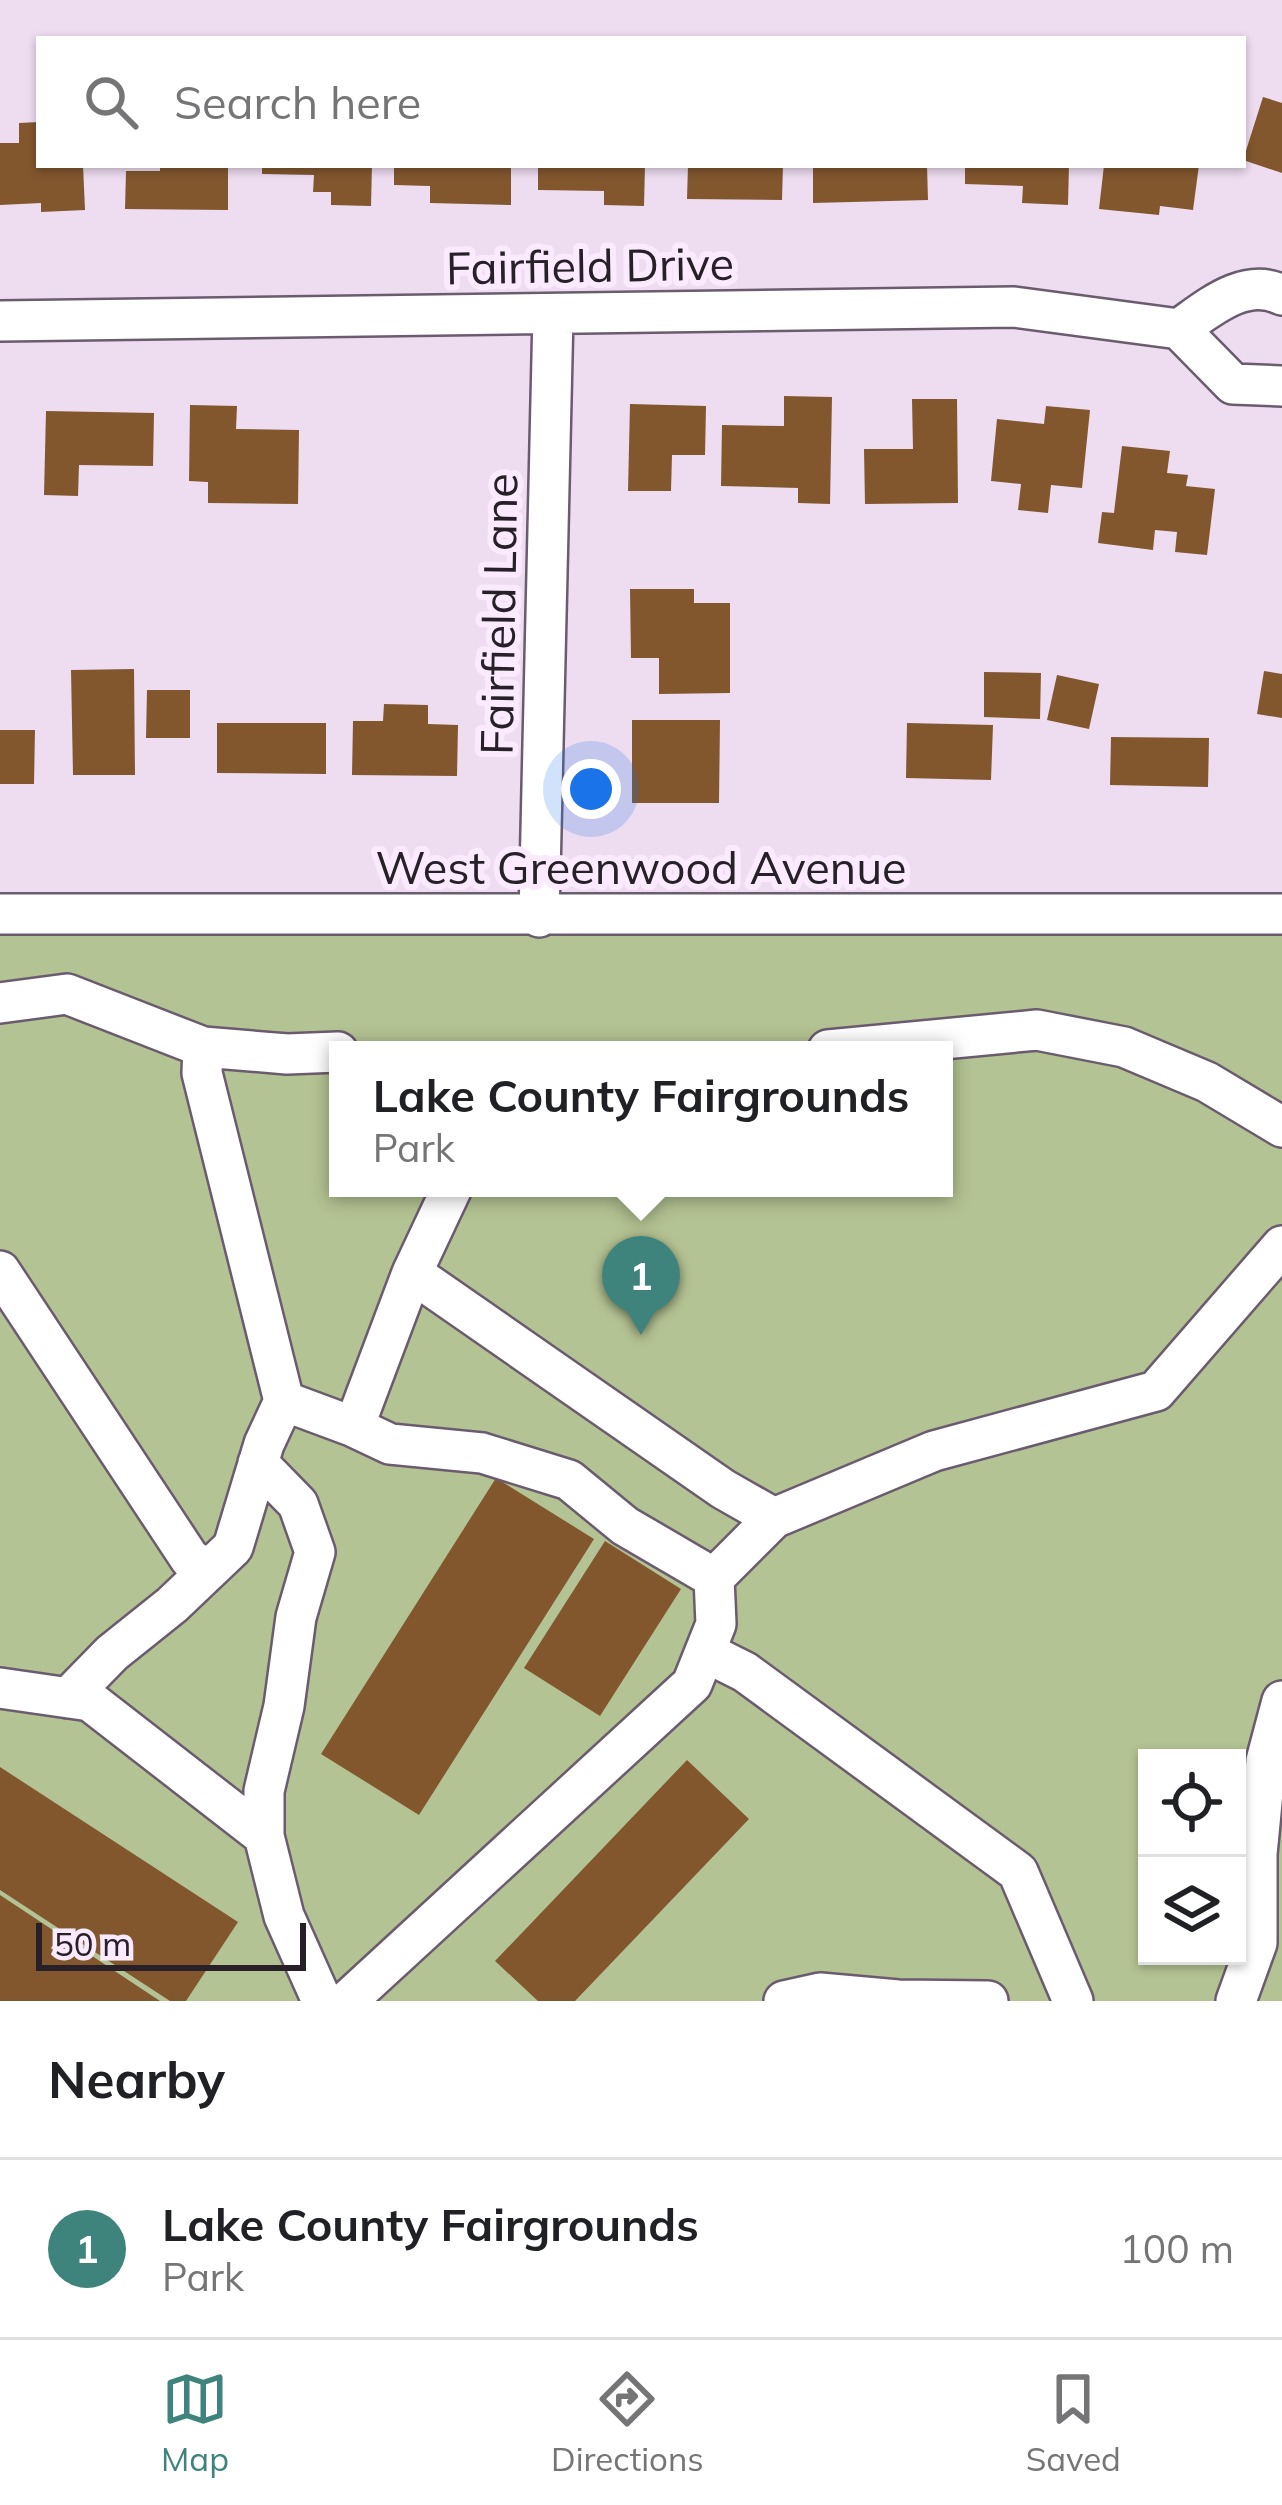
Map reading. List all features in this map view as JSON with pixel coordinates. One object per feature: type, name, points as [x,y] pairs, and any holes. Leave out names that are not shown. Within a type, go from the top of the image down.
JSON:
[{"type":"street","points":[[1282,295],[1249,290],[1222,298],[1179,329],[1233,383],[1282,386]]},
{"type":"street","name":"Fairfield Drive","points":[[0,321],[1014,307],[1179,329]]},
{"type":"street","name":"Fairfield Lane","points":[[539,916],[553,314]]},
{"type":"street","name":"West Greenwood Avenue","points":[[0,914],[1282,914]]},
{"type":"street","points":[[0,1003],[68,994],[203,1047],[329,1052]]},
{"type":"street","points":[[922,1041],[1037,1030],[1124,1047],[1207,1082],[1282,1127]]},
{"type":"street","points":[[68,1698],[233,1547],[258,1463],[284,1401],[202,1073],[203,1047]]},
{"type":"street","points":[[354,1427],[412,1273],[448,1197]]},
{"type":"street","points":[[347,2001],[692,1684],[716,1624],[714,1578],[774,1518],[934,1451],[1156,1391],[1282,1246]]},
{"type":"street","points":[[0,1271],[190,1559],[208,1570]]},
{"type":"street","points":[[412,1273],[723,1489],[774,1518]]},
{"type":"street","points":[[284,1401],[390,1444],[482,1453],[569,1480],[625,1526],[714,1578]]},
{"type":"street","points":[[258,1463],[298,1504],[315,1552],[296,1617],[284,1706],[264,1791],[264,1836],[284,1916],[322,2001]]},
{"type":"street","points":[[705,1652],[745,1672],[1018,1872],[1073,2001]]},
{"type":"street","points":[[0,1688],[90,1702],[264,1836]]},
{"type":"street","points":[[1236,2001],[1257,1942],[1257,1854],[1265,1761],[1282,1701]]},
{"type":"street","points":[[784,2001],[820,1993],[988,2001]]},
{"type":"green space","points":[[0,909],[1282,911],[1282,2001],[0,2001]]},
{"type":"building","points":[[1263,97],[1282,103],[1282,173],[1246,161]]},
{"type":"building","points":[[36,122],[36,168],[83,168],[85,210],[41,212],[41,203],[0,205],[0,143],[19,143],[19,123]]},
{"type":"building","points":[[228,168],[228,210],[125,209],[126,171]]},
{"type":"building","points":[[262,168],[372,168],[371,206],[331,205],[331,192],[313,192],[314,175],[262,174]]},
{"type":"building","points":[[394,168],[511,168],[511,205],[430,203],[430,186],[394,185]]},
{"type":"building","points":[[538,168],[645,168],[644,206],[604,205],[604,191],[538,190]]},
{"type":"building","points":[[688,168],[783,168],[782,200],[687,199]]},
{"type":"building","points":[[813,168],[927,168],[928,200],[813,203]]},
{"type":"building","points":[[965,168],[1069,168],[1068,205],[1022,203],[1023,186],[965,184]]},
{"type":"building","points":[[1104,168],[1199,168],[1193,210],[1160,206],[1159,215],[1099,209]]},
{"type":"building","points":[[784,396],[832,397],[830,504],[798,503],[798,488],[721,486],[722,425],[784,426]]},
{"type":"building","points":[[912,399],[957,399],[958,503],[865,504],[864,449],[913,449]]},
{"type":"building","points":[[630,404],[706,406],[705,455],[672,455],[671,491],[628,491]]},
{"type":"building","points":[[190,405],[237,406],[236,429],[299,430],[298,504],[208,503],[208,482],[189,481]]},
{"type":"building","points":[[1046,406],[1090,410],[1082,488],[1051,485],[1048,513],[1018,510],[1021,484],[991,481],[997,419],[1044,424]]},
{"type":"building","points":[[46,411],[154,413],[153,466],[79,465],[78,496],[44,495]]},
{"type":"building","points":[[1122,446],[1170,451],[1167,473],[1188,475],[1186,486],[1215,489],[1207,555],[1175,552],[1177,532],[1155,530],[1153,550],[1098,543],[1102,512],[1114,513]]},
{"type":"building","points":[[630,589],[694,589],[694,603],[730,603],[730,693],[659,694],[659,658],[631,658]]},
{"type":"building","points":[[134,669],[135,775],[73,775],[71,670]]},
{"type":"building","points":[[1264,671],[1282,674],[1282,718],[1257,714]]},
{"type":"building","points":[[984,672],[1041,673],[1040,719],[984,717]]},
{"type":"building","points":[[1057,675],[1099,684],[1089,729],[1047,720]]},
{"type":"building","points":[[147,690],[190,690],[190,738],[146,738]]},
{"type":"building","points":[[384,704],[428,705],[428,724],[458,725],[457,776],[352,775],[353,721],[383,721]]},
{"type":"building","points":[[632,720],[720,720],[719,803],[632,803]]},
{"type":"building","points":[[217,723],[326,723],[326,774],[217,773]]},
{"type":"building","points":[[907,723],[993,725],[991,780],[906,778]]},
{"type":"building","points":[[0,730],[35,730],[34,784],[0,784]]},
{"type":"building","points":[[1111,737],[1209,738],[1208,787],[1110,785]]},
{"type":"building","points":[[496,1478],[594,1539],[419,1815],[321,1754]]},
{"type":"building","points":[[605,1541],[681,1589],[600,1716],[524,1668]]},
{"type":"building","points":[[687,1760],[749,1819],[575,2001],[538,2001],[495,1961]]},
{"type":"building","points":[[0,1767],[238,1922],[186,2001],[170,2001],[0,1890]]},
{"type":"building","points":[[0,1895],[160,2001],[0,2001]]},
{"type":"place","name":"Lake County Fairgrounds","points":[[641,1335]]}]
